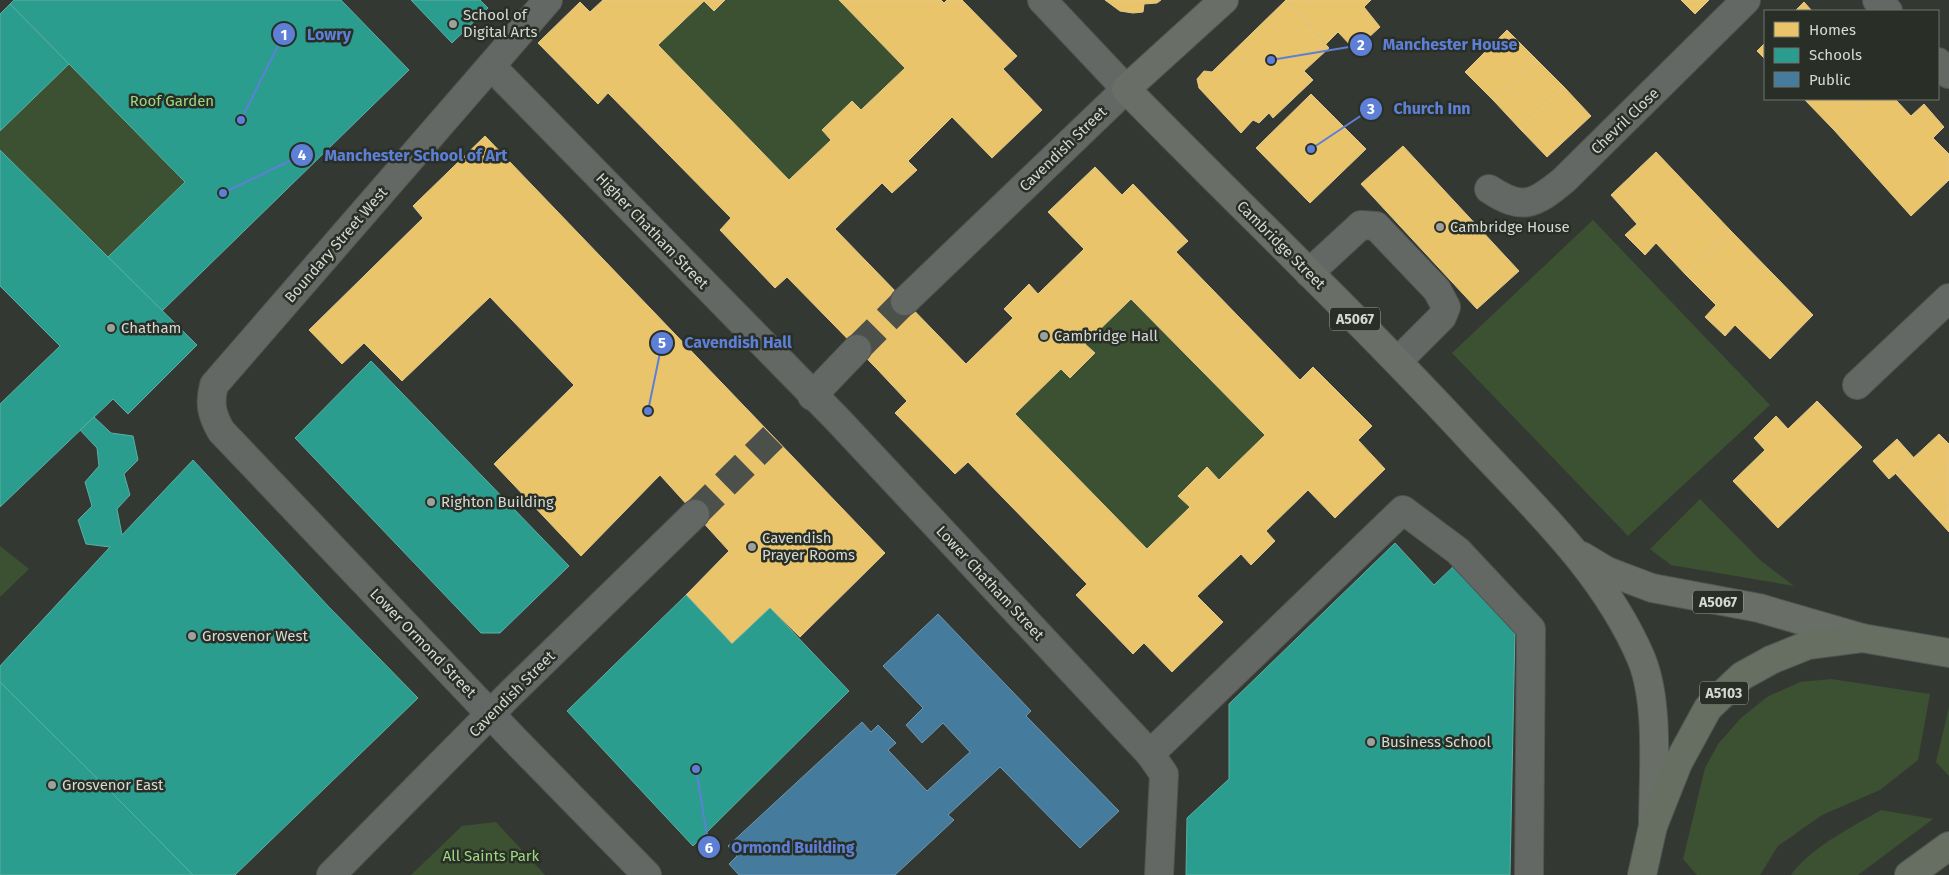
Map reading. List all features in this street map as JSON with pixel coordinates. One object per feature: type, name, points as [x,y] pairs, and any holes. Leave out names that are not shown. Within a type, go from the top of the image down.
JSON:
[{"type":"highway","name":"A5103","points":[[1642,875],[1653,826],[1678,763],[1708,708],[1742,676],[1771,660],[1808,645],[1862,638],[1949,653]]},
{"type":"highway","points":[[1909,875],[1949,846]]},
{"type":"main road","name":"Cavendish Street","points":[[1126,89],[1224,0]]},
{"type":"main road","name":"Cambridge Street","points":[[1126,89],[1398,361],[1578,554],[1619,615],[1642,659],[1653,705],[1653,826]]},
{"type":"main road","name":"Cambridge Street","points":[[1578,554],[1607,571],[1652,588],[1759,608],[1862,638]]},
{"type":"street","name":"Boundary Street West","points":[[221,431],[212,416],[210,400],[214,385],[548,0]]},
{"type":"street","points":[[1042,0],[1126,89]]},
{"type":"street","name":"Chevril Close","points":[[1488,189],[1506,200],[1525,203],[1544,196],[1578,167],[1746,0]]},
{"type":"street","points":[[1877,0],[1887,10]]},
{"type":"street","points":[[1939,63],[1949,74]]},
{"type":"street","name":"Higher Chatham Street","points":[[492,66],[812,396]]},
{"type":"street","name":"Cavendish Street","points":[[905,301],[1126,89]]},
{"type":"street","points":[[1309,273],[1361,225],[1376,226],[1438,290],[1446,307],[1442,317],[1398,361]]},
{"type":"street","points":[[1856,385],[1949,298]]},
{"type":"street","points":[[812,396],[857,349]]},
{"type":"street","name":"Lower Chatham Street","points":[[812,396],[838,420],[1157,764]]},
{"type":"street","name":"Lower Ormond Street","points":[[221,431],[491,715],[647,875]]},
{"type":"street","points":[[1159,875],[1157,764],[1403,510],[1458,551],[1532,629],[1529,875]]},
{"type":"street","name":"Cavendish Street","points":[[331,875],[695,514]]},
{"type":"green space","points":[[725,0],[839,0],[905,68],[861,110],[852,101],[822,130],[831,140],[789,180],[658,45],[704,1],[714,11]]},
{"type":"green space","points":[[92,40],[172,170],[185,182],[108,257],[0,150],[0,131]]},
{"type":"green space","points":[[1593,220],[1770,405],[1628,536],[1452,353]]},
{"type":"green space","points":[[1131,299],[1265,435],[1219,480],[1207,468],[1178,496],[1190,507],[1147,549],[1015,414],[1061,369],[1071,378],[1095,354],[1085,344]]},
{"type":"green space","points":[[1700,499],[1760,560],[1794,586],[1671,565],[1650,549]]},
{"type":"green space","points":[[0,546],[29,569],[0,597]]},
{"type":"green space","points":[[1831,679],[1930,694],[1918,760],[1880,790],[1822,815],[1778,846],[1760,875],[1697,875],[1683,859],[1705,768],[1718,744],[1741,718],[1767,697],[1800,682]]},
{"type":"green space","points":[[1949,707],[1949,776],[1936,762]]},
{"type":"green space","points":[[1881,810],[1933,819],[1858,875],[1791,875],[1799,865],[1820,847]]},
{"type":"green space","name":"All Saints Park","points":[[496,822],[545,875],[411,875],[462,826]]},
{"type":"building: Homes","name":"Cambridge Hall","points":[[603,0],[725,0],[714,11],[704,1],[658,45],[789,180],[831,140],[822,130],[852,101],[861,110],[905,68],[839,0],[941,0],[944,3],[947,0],[962,0],[1017,56],[1003,69],[1042,110],[992,158],[952,117],[908,161],[917,170],[892,193],[882,183],[835,229],[966,364],[1013,318],[1004,309],[1029,284],[1038,294],[1084,249],[1048,212],[1095,167],[1122,195],[1133,184],[1188,241],[1176,252],[1300,380],[1313,367],[1372,426],[1358,440],[1385,469],[1335,518],[1308,490],[1266,531],[1275,541],[1251,565],[1241,554],[1197,596],[1223,622],[1172,672],[1144,643],[1133,654],[1076,595],[1087,584],[968,462],[955,474],[895,413],[907,401],[787,277],[775,288],[720,230],[731,218],[608,93],[598,104],[538,43],[580,2],[590,12]],"holes":[[[1131,299],[1265,435],[1219,480],[1207,467],[1178,496],[1190,507],[1147,549],[1015,414],[1061,369],[1070,378],[1095,353],[1085,344]]]},
{"type":"building: Homes","points":[[1105,0],[1161,0],[1157,3],[1144,4],[1143,12],[1133,13],[1120,11]]},
{"type":"building: Homes","points":[[1286,0],[1371,0],[1364,7],[1380,27],[1355,50],[1338,32],[1326,44]]},
{"type":"building: Homes","points":[[1286,0],[1329,48],[1304,71],[1313,80],[1273,118],[1269,113],[1259,123],[1253,120],[1241,133],[1199,88],[1197,79],[1204,71],[1212,72]]},
{"type":"building: Homes","points":[[1681,0],[1709,0],[1695,14]]},
{"type":"building: Homes","points":[[1804,2],[1811,10],[1796,10]]},
{"type":"building: Homes","points":[[1507,30],[1537,60],[1494,101],[1465,72]]},
{"type":"building: Homes","points":[[1764,44],[1764,58],[1757,51]]},
{"type":"building: Homes","points":[[1537,60],[1564,87],[1521,130],[1494,101]]},
{"type":"building: Homes","points":[[1564,87],[1591,116],[1547,157],[1521,130]]},
{"type":"building: Homes","points":[[1311,94],[1366,149],[1310,203],[1256,148]]},
{"type":"building: Homes","points":[[1805,100],[1866,100],[1834,130]]},
{"type":"building: Homes","points":[[1866,100],[1896,100],[1911,116],[1924,104],[1944,127],[1933,138],[1949,154],[1949,180],[1911,216],[1834,130]]},
{"type":"building: Homes","points":[[485,136],[885,553],[800,637],[770,608],[732,644],[686,595],[729,551],[660,475],[581,556],[494,464],[574,385],[490,297],[402,381],[364,343],[342,364],[309,330],[423,218],[413,206]]},
{"type":"building: Homes","name":"Cambridge House","points":[[1403,146],[1519,271],[1477,309],[1361,184]]},
{"type":"building: Homes","points":[[1656,152],[1731,231],[1686,275],[1656,243],[1645,255],[1625,235],[1637,224],[1611,195]]},
{"type":"building: Homes","points":[[1731,231],[1813,315],[1770,359],[1735,325],[1725,336],[1705,317],[1716,305],[1686,275]]},
{"type":"building: Homes","points":[[1817,401],[1862,447],[1778,528],[1733,481],[1765,450],[1754,438],[1776,416],[1788,429]]},
{"type":"building: Homes","points":[[1939,434],[1949,444],[1949,468],[1917,497],[1896,474]]},
{"type":"building: Homes","points":[[1897,439],[1914,458],[1889,479],[1873,461]]},
{"type":"building: Homes","points":[[1949,468],[1949,509],[1938,520],[1917,497]]},
{"type":"building: Homes","points":[[1949,509],[1949,532],[1938,520]]},
{"type":"building: Schools","points":[[14,0],[341,0],[409,70],[162,311],[108,257],[185,182],[10,4]]},
{"type":"building: Schools","name":"School of Digital Arts","points":[[411,0],[480,0],[488,8],[452,43]]},
{"type":"building: Schools","points":[[10,4],[69,64],[0,131],[0,14]]},
{"type":"building: Schools","name":"Chatham","points":[[0,150],[197,345],[128,414],[113,399],[0,507],[0,404],[60,346],[0,286]]},
{"type":"building: Schools","name":"Righton Building","points":[[371,361],[569,566],[500,633],[481,633],[295,438]]},
{"type":"building: Schools","name":"Grosvenor West","points":[[94,417],[111,433],[133,436],[138,460],[124,474],[130,495],[117,509],[122,535],[193,460],[328,606],[418,698],[235,875],[193,875],[0,682],[0,666],[110,547],[86,544],[78,520],[92,506],[85,482],[99,466],[97,448],[80,430]]},
{"type":"building: Schools","name":"Business School","points":[[1395,543],[1434,585],[1457,563],[1515,628],[1510,875],[1186,875],[1187,818],[1229,779],[1229,704]]},
{"type":"building: Schools","points":[[686,595],[732,644],[770,608],[849,691],[693,846],[567,711]]},
{"type":"building: Schools","name":"Grosvenor East","points":[[0,682],[130,811],[193,875],[0,875]]},
{"type":"building: Public","points":[[938,614],[1031,711],[1026,716],[1119,811],[1080,848],[1000,767],[948,815],[954,820],[895,875],[739,875],[729,864],[737,856],[728,846],[862,722],[871,732],[878,725],[896,743],[888,750],[927,791],[970,752],[943,723],[922,743],[906,725],[923,708],[883,666]]},
{"type":"tunnel","points":[[857,349],[905,301]]},
{"type":"tunnel","points":[[695,514],[773,437]]},
{"type":"place","name":"School of Digital Arts","points":[[453,24]]},
{"type":"place","name":"Manchester House","points":[[1271,60]]},
{"type":"place","name":"Lowry","points":[[241,120]]},
{"type":"place","name":"Church Inn","points":[[1311,149]]},
{"type":"place","name":"Manchester School of Art","points":[[223,193]]},
{"type":"place","name":"Cambridge House","points":[[1440,227]]},
{"type":"place","name":"Chatham","points":[[111,328]]},
{"type":"place","name":"Cambridge Hall","points":[[1044,336]]},
{"type":"place","name":"Cavendish Hall","points":[[648,411]]},
{"type":"place","name":"Righton Building","points":[[431,502]]},
{"type":"place","name":"Cavendish Prayer Rooms","points":[[752,547]]},
{"type":"place","name":"Grosvenor West","points":[[192,636]]},
{"type":"place","name":"Business School","points":[[1371,742]]},
{"type":"place","name":"Ormond Building","points":[[696,769]]},
{"type":"place","name":"Grosvenor East","points":[[52,785]]},
{"type":"park label","name":"Roof Garden","points":[[172,101]]}]
